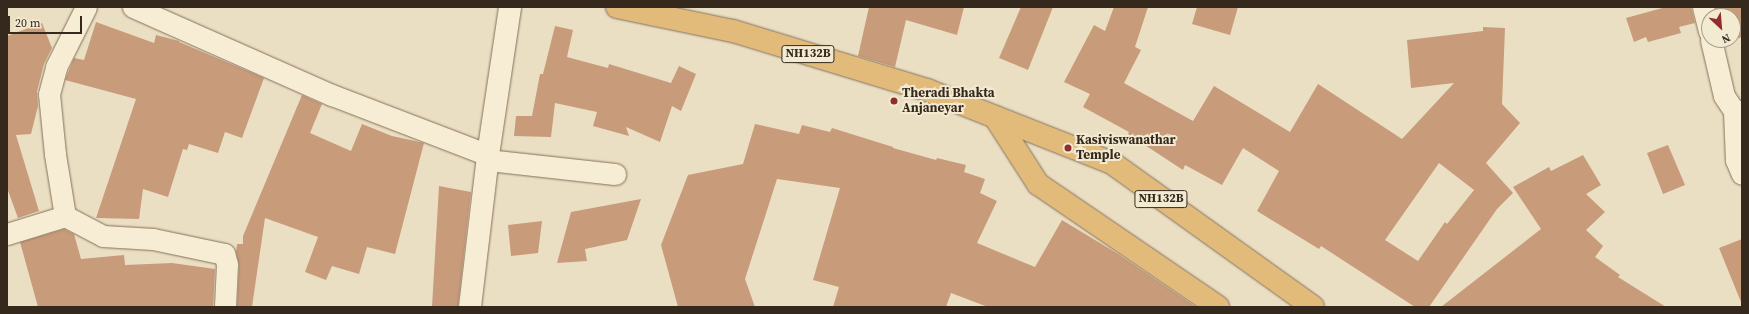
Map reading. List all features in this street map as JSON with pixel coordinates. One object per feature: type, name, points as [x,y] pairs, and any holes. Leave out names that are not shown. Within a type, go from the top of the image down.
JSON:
[{"type":"highway","name":"NH132B","points":[[617,7],[733,31],[926,90],[1112,163],[1313,307]]},
{"type":"highway","points":[[995,117],[1038,184],[1218,307]]},
{"type":"street","points":[[65,216],[55,154],[49,94],[56,66],[86,7]]},
{"type":"street","points":[[133,7],[332,95],[488,158],[615,174]]},
{"type":"street","points":[[470,307],[488,158],[510,7]]},
{"type":"street","points":[[1713,48],[1724,96],[1738,111],[1736,160],[1742,174]]},
{"type":"street","points":[[7,234],[65,216],[103,236],[153,239],[224,254],[228,264],[225,307]]},
{"type":"building","points":[[869,7],[964,7],[957,35],[906,20],[895,67],[858,56]]},
{"type":"building","points":[[1021,7],[1053,7],[1028,70],[999,58]]},
{"type":"building","points":[[1114,7],[1148,7],[1135,47],[1141,50],[1124,83],[1193,121],[1214,86],[1290,132],[1318,84],[1402,139],[1454,83],[1411,88],[1407,40],[1483,31],[1483,27],[1505,28],[1502,104],[1520,123],[1486,163],[1513,193],[1497,209],[1429,307],[1415,307],[1321,246],[1319,249],[1257,211],[1279,171],[1243,148],[1222,185],[1185,165],[1183,170],[1128,134],[1129,132],[1083,107],[1090,94],[1064,82],[1094,25],[1105,31]],"holes":[[[1439,163],[1474,190],[1447,224],[1445,222],[1418,261],[1385,240]]]},
{"type":"building","points":[[1197,7],[1238,7],[1230,35],[1192,24]]},
{"type":"building","points":[[1666,7],[1691,7],[1695,23],[1679,27],[1681,33],[1648,42],[1646,37],[1634,42],[1626,18]]},
{"type":"building","points":[[1742,7],[1742,37],[1741,8],[1715,8]]},
{"type":"building","points":[[96,22],[154,43],[156,35],[179,41],[264,78],[242,138],[225,132],[218,153],[189,144],[187,150],[183,149],[168,197],[143,189],[139,219],[96,218],[136,99],[65,80],[74,58],[84,60]]},
{"type":"building","points":[[42,23],[52,48],[44,64],[37,91],[38,106],[31,134],[16,135],[39,211],[18,218],[7,188],[7,36]]},
{"type":"building","points":[[555,26],[573,30],[567,57],[608,68],[609,64],[671,83],[679,66],[696,74],[681,111],[672,106],[660,142],[626,127],[629,136],[593,126],[597,112],[555,103],[551,137],[514,136],[516,116],[532,116],[540,74],[543,74]]},
{"type":"building","points":[[302,95],[322,104],[310,133],[351,151],[362,124],[392,136],[424,143],[395,254],[367,247],[359,274],[332,266],[326,280],[305,272],[318,237],[265,218],[252,307],[237,307],[239,265],[236,252],[237,244],[243,244],[243,236]]},
{"type":"building","points":[[755,124],[799,134],[802,125],[830,132],[832,128],[936,160],[937,158],[966,165],[964,172],[985,179],[980,193],[997,201],[977,243],[1035,267],[1062,220],[1118,254],[1196,307],[988,307],[951,293],[946,307],[833,307],[839,287],[813,280],[840,188],[777,179],[745,279],[755,307],[678,307],[661,245],[688,175],[743,164]]},
{"type":"building","points":[[1668,145],[1685,185],[1663,194],[1647,153]]},
{"type":"building","points":[[1583,155],[1601,185],[1586,194],[1605,212],[1586,230],[1603,246],[1595,257],[1620,275],[1618,277],[1666,307],[1441,307],[1541,229],[1513,187],[1549,167],[1551,171]]},
{"type":"building","points":[[439,186],[471,192],[458,307],[432,307]]},
{"type":"building","points":[[641,199],[627,240],[585,249],[587,261],[557,263],[571,212]]},
{"type":"building","points":[[542,221],[538,253],[511,256],[508,225]]},
{"type":"building","points":[[64,229],[74,234],[81,259],[124,255],[125,265],[172,263],[215,269],[213,307],[38,307],[20,242]]},
{"type":"building","points":[[1742,239],[1742,302],[1741,302],[1719,248]]},
{"type":"place","name":"Theradi Bhakta Anjaneyar","points":[[894,101]]},
{"type":"place","name":"Kasiviswanathar Temple","points":[[1068,148]]}]
